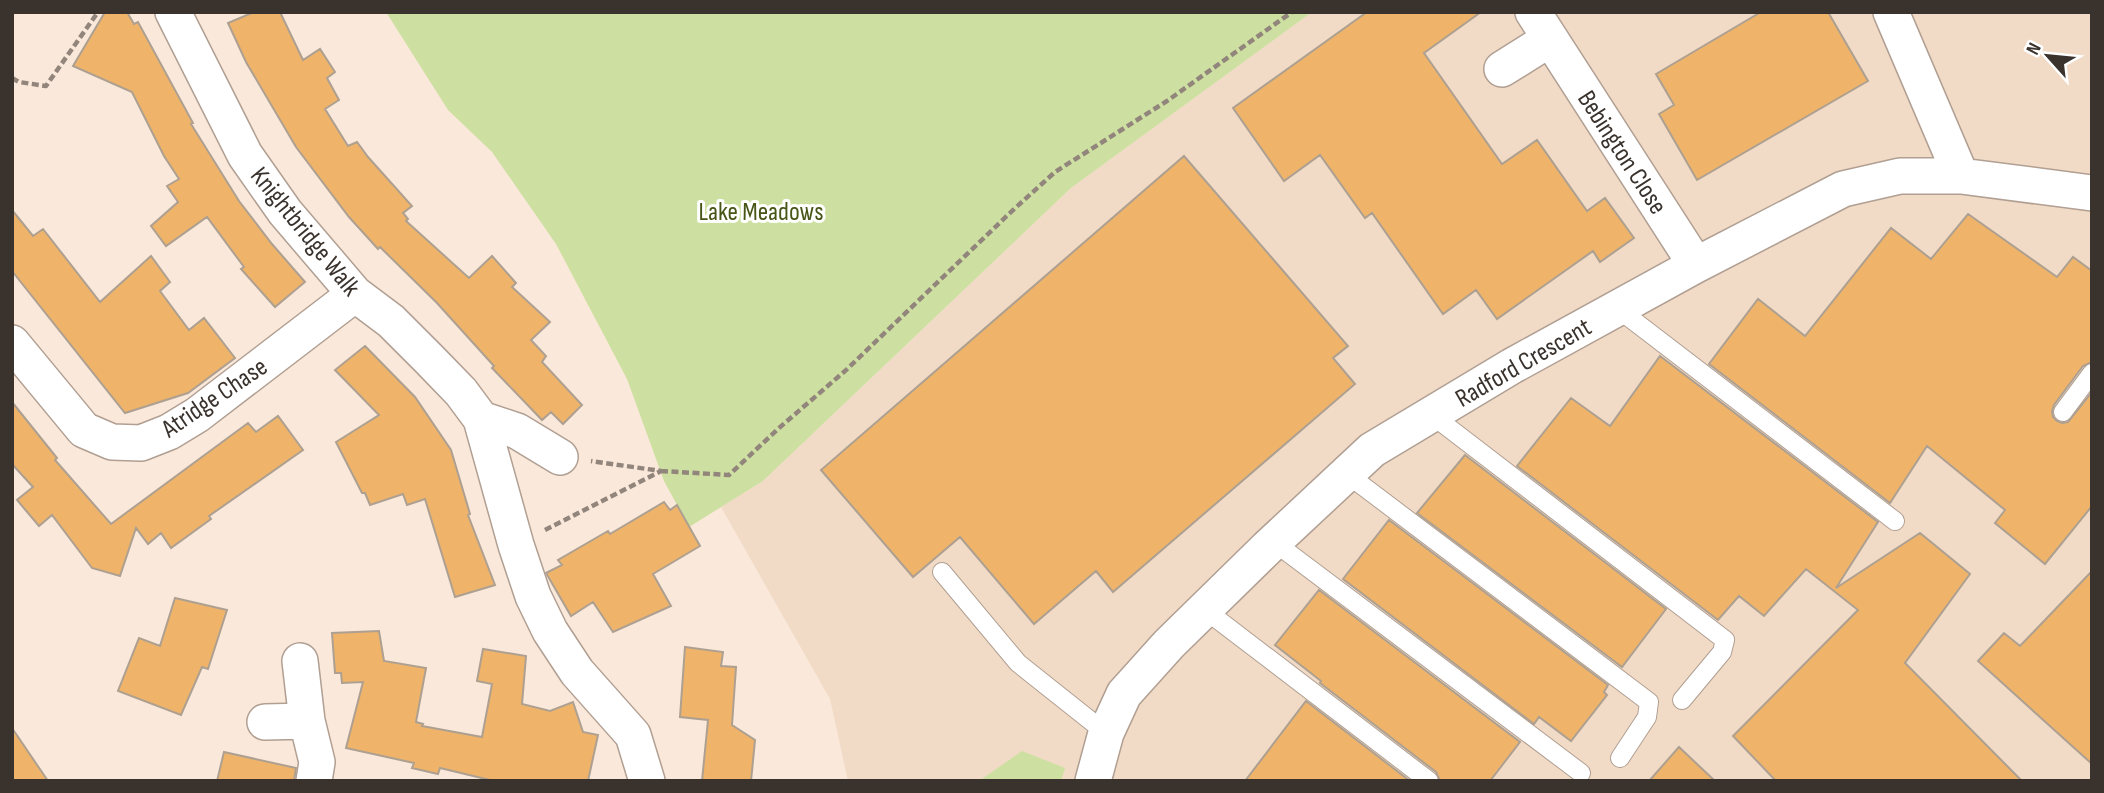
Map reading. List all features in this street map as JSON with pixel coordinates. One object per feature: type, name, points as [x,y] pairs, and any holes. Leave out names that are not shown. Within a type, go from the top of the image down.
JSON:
[{"type":"street","name":"Knightbridge Walk","points":[[173,12],[245,155],[285,212],[355,295],[391,321],[461,392],[481,419],[533,596],[550,631],[577,672],[633,735],[647,781]]},
{"type":"street","points":[[1891,12],[1962,176]]},
{"type":"street","name":"Bebington Close","points":[[1502,69],[1541,26],[1696,265]]},
{"type":"street","name":"Radford Crescent","points":[[1093,781],[1106,733],[1124,694],[1204,609],[1372,450],[1512,366],[1696,265],[1843,189],[1900,176],[1962,176],[2092,193]]},
{"type":"street","name":"Atridge Chase","points":[[12,343],[84,430],[112,442],[141,443],[169,432],[197,415],[355,295]]},
{"type":"street","points":[[481,419],[517,432],[560,457]]},
{"type":"street","points":[[300,661],[307,721],[317,762],[314,781]]},
{"type":"street","points":[[265,722],[307,721]]},
{"type":"lane","points":[[1617,308],[1895,521]]},
{"type":"lane","points":[[2063,412],[2092,373]]},
{"type":"lane","points":[[1432,415],[1725,640],[1722,652],[1682,700]]},
{"type":"lane","points":[[1347,474],[1649,702],[1647,718],[1620,758]]},
{"type":"lane","points":[[1274,542],[1581,773]]},
{"type":"lane","points":[[942,572],[1018,663],[1106,733]]},
{"type":"lane","points":[[1204,609],[1429,781]]},
{"type":"path","points":[[12,78],[19,82],[46,86],[98,12]]},
{"type":"path","points":[[560,457],[661,471],[729,475],[845,371],[1055,172],[1167,102],[1292,12]]},
{"type":"path","points":[[516,545],[661,471]]},
{"type":"shaded area","points":[[1312,12],[2092,12],[2092,781],[848,781],[830,699],[721,507],[763,481],[1071,188]]},
{"type":"green space","name":"Lake Meadows","points":[[386,12],[1312,12],[1071,188],[763,481],[689,527],[664,481],[627,379],[556,244],[492,152],[448,110]]},
{"type":"green space","points":[[1022,751],[1065,768],[1061,781],[979,781]]},
{"type":"building","points":[[105,12],[127,12],[134,24],[138,22],[193,123],[191,124],[239,201],[305,282],[275,307],[241,269],[244,267],[207,217],[166,246],[151,226],[178,202],[167,186],[179,179],[164,156],[132,92],[73,66]]},
{"type":"building","points":[[254,12],[280,12],[303,60],[320,49],[335,72],[327,78],[339,100],[325,109],[348,146],[357,142],[412,206],[403,213],[408,219],[406,221],[469,278],[492,256],[516,283],[512,287],[550,322],[531,340],[546,356],[542,362],[582,405],[563,424],[551,412],[542,420],[492,368],[494,366],[437,303],[380,247],[378,249],[349,217],[296,147],[246,62],[228,23]]},
{"type":"building","points":[[1367,12],[1481,12],[1424,53],[1502,164],[1537,140],[1587,211],[1605,198],[1634,238],[1600,262],[1593,251],[1497,319],[1476,290],[1443,314],[1372,213],[1365,218],[1320,155],[1284,181],[1233,108]]},
{"type":"building","points":[[1761,12],[1828,12],[1868,81],[1697,180],[1659,114],[1674,105],[1656,74]]},
{"type":"building","points":[[1184,156],[1348,346],[1333,358],[1355,384],[1113,592],[1096,571],[1034,624],[960,537],[913,577],[821,470]]},
{"type":"building","points":[[12,210],[33,236],[43,229],[100,302],[151,256],[170,282],[160,291],[189,330],[204,318],[235,358],[188,393],[125,413],[12,271]]},
{"type":"building","points":[[1968,214],[2057,277],[2073,257],[2092,271],[2092,362],[2083,366],[2052,411],[2057,421],[2068,422],[2092,392],[2092,506],[2045,564],[1995,523],[2005,510],[1927,446],[1890,503],[1709,364],[1758,299],[1805,336],[1891,228],[1931,259]]},
{"type":"building","points":[[365,346],[415,397],[451,450],[470,514],[468,515],[495,585],[455,597],[425,499],[407,505],[403,494],[370,505],[365,493],[362,493],[336,442],[379,415],[335,370]]},
{"type":"building","points":[[1660,356],[1878,522],[1836,588],[1920,533],[1970,574],[1905,663],[2022,781],[1776,781],[1733,736],[1858,610],[1806,569],[1764,616],[1739,596],[1718,620],[1517,466],[1571,398],[1610,426]]},
{"type":"building","points":[[12,402],[57,458],[55,460],[111,524],[248,423],[256,432],[278,416],[303,450],[209,516],[211,519],[171,548],[161,533],[148,544],[136,528],[120,576],[92,568],[52,515],[39,526],[17,500],[33,487],[12,464]]},
{"type":"building","points":[[1465,455],[1666,609],[1622,667],[1417,513]]},
{"type":"building","points":[[664,502],[670,510],[677,505],[700,546],[653,574],[671,606],[613,632],[593,602],[571,616],[546,573],[562,565],[558,560],[608,531],[610,534]]},
{"type":"building","points":[[1389,520],[1608,685],[1604,692],[1607,695],[1571,741],[1539,717],[1534,724],[1343,579]]},
{"type":"building","points":[[2092,571],[2092,764],[1978,661],[2004,633],[2020,646]]},
{"type":"building","points":[[1319,590],[1520,742],[1490,781],[1440,781],[1436,772],[1275,645]]},
{"type":"building","points":[[175,598],[227,610],[208,669],[202,667],[181,715],[118,691],[139,638],[160,646]]},
{"type":"building","points":[[379,631],[384,661],[426,668],[416,722],[423,724],[422,726],[482,737],[492,684],[477,681],[483,649],[526,656],[522,704],[550,711],[573,702],[583,732],[598,735],[588,781],[494,781],[440,768],[438,774],[412,768],[414,763],[346,748],[363,682],[342,683],[341,673],[335,673],[332,633]]},
{"type":"building","points":[[685,647],[723,652],[721,666],[736,667],[732,725],[755,740],[751,781],[702,781],[708,720],[680,717]]},
{"type":"building","points":[[1306,701],[1410,781],[1245,781]]},
{"type":"building","points":[[12,728],[48,781],[12,781]]},
{"type":"building","points":[[1679,747],[1715,781],[1649,781]]},
{"type":"building","points":[[224,752],[296,768],[294,781],[217,781]]}]
